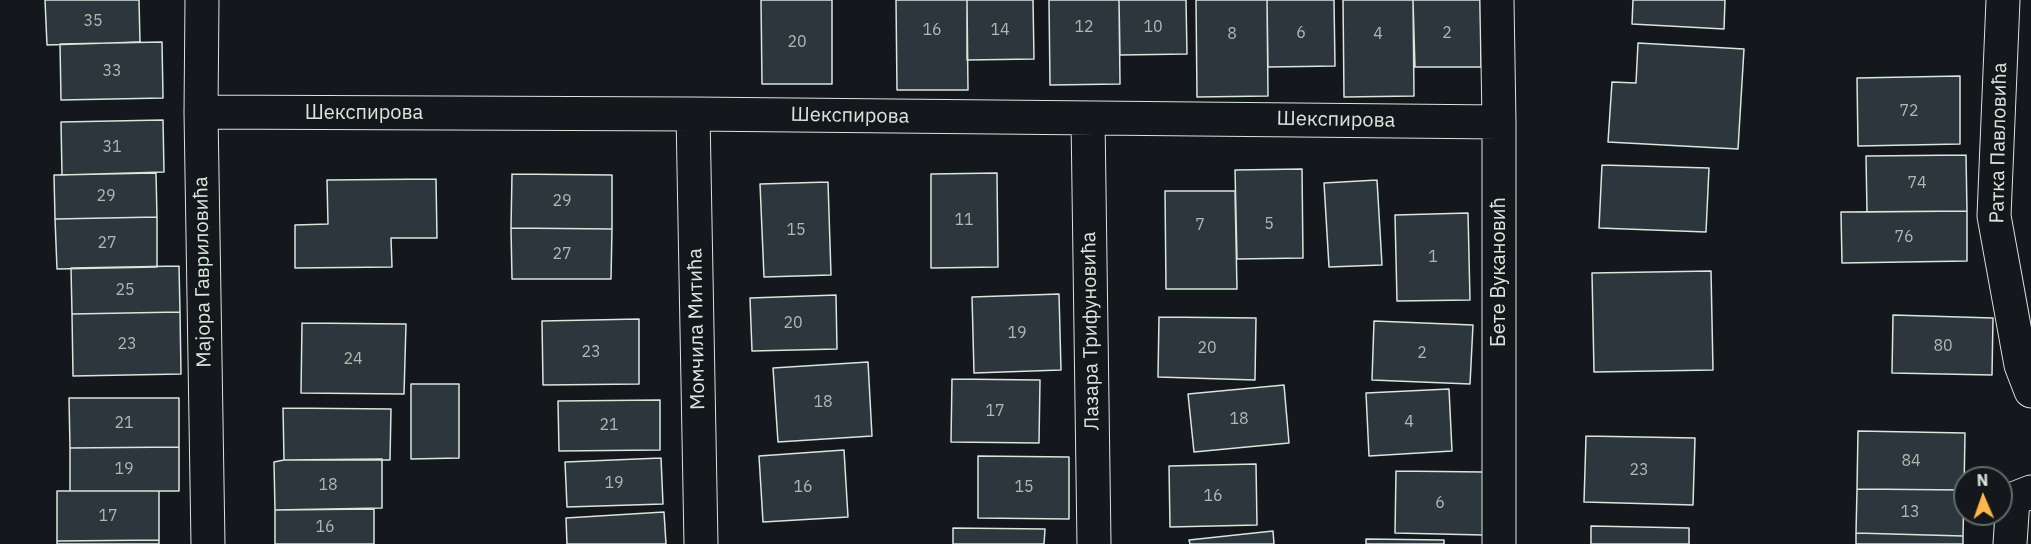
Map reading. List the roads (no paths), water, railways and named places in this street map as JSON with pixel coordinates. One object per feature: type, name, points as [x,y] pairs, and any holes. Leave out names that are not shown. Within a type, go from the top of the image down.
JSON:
[{"type":"street","name":"Мајора Гавриловића","points":[[202,0],[201,112],[208,544]]},
{"type":"street","name":"Бете Вукановић","points":[[1497,0],[1499,544]]},
{"type":"street","name":"Ратка Павловића","points":[[2003,0],[1994,216],[2021,365],[2031,391]]},
{"type":"street","name":"Шекспирова","points":[[201,112],[1499,122]]},
{"type":"street","name":"Момчила Митића","points":[[693,114],[701,544]]},
{"type":"street","name":"Лазара Трифуновића","points":[[1088,118],[1094,544]]},
{"type":"street","points":[[2010,544],[2013,499],[2031,492]]}]
